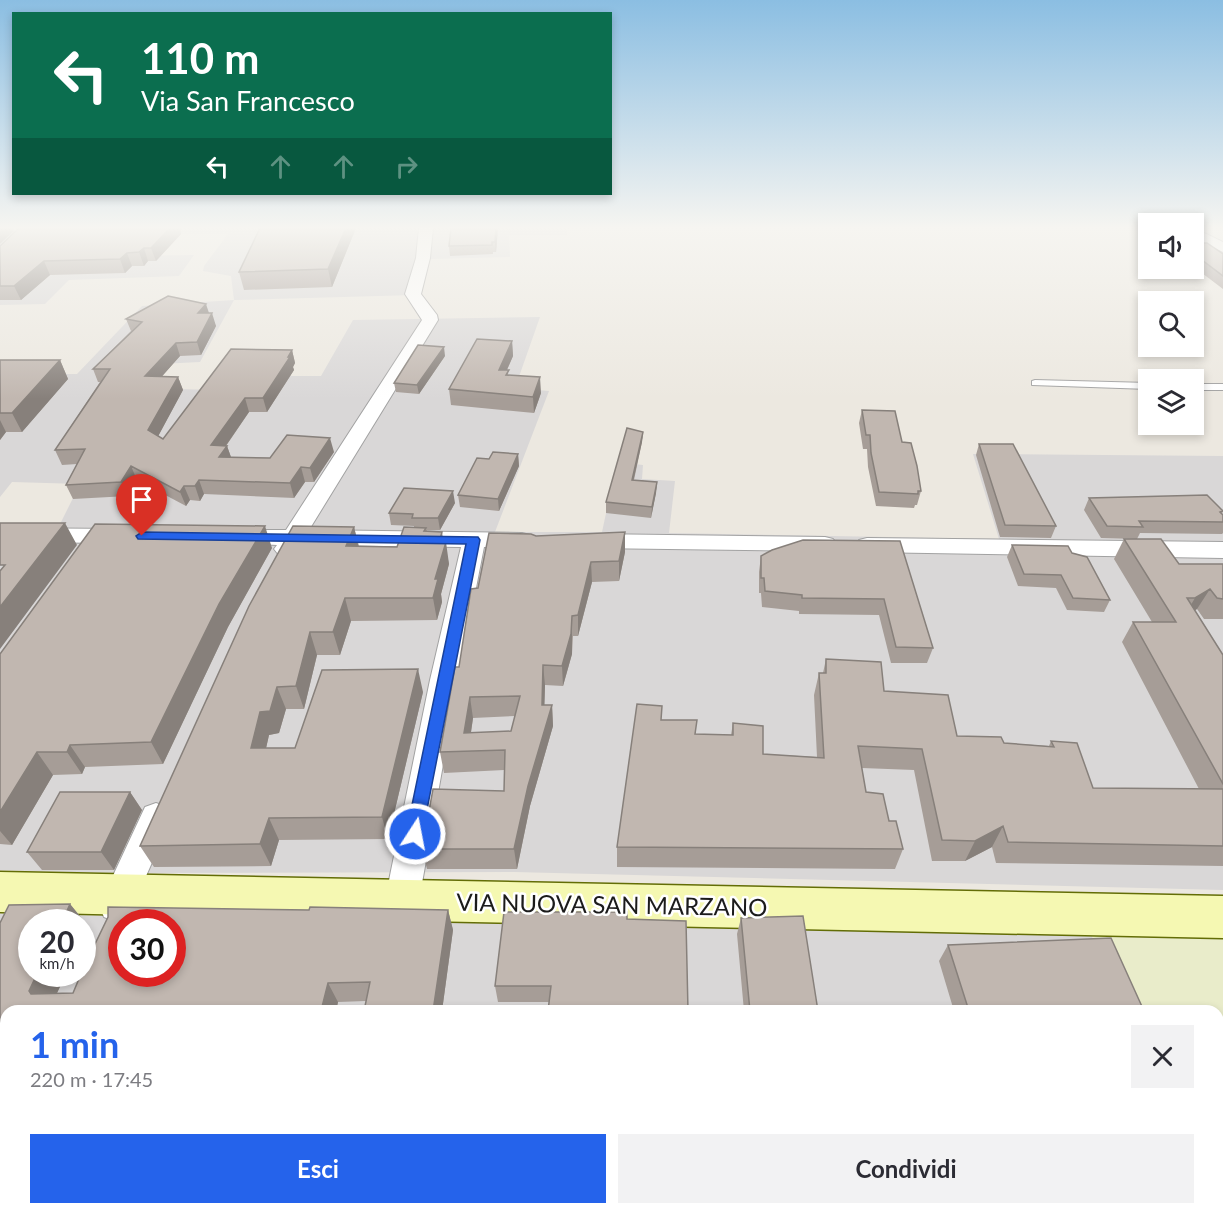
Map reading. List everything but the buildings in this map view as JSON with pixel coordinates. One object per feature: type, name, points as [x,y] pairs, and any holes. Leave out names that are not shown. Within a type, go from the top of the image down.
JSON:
[{"type":"main road","name":"VIA NUOVA SAN MARZANO","points":[[0,892],[1223,917]]},
{"type":"street","points":[[276,568],[292,538],[430,320],[429,315],[413,294],[416,285]]},
{"type":"street","points":[[0,535],[145,536]]},
{"type":"street","points":[[79,563],[99,536]]},
{"type":"street","points":[[213,537],[544,540]]},
{"type":"street","points":[[402,900],[444,680],[474,540]]},
{"type":"street","points":[[568,541],[1223,550]]},
{"type":"street","points":[[102,937],[165,798]]},
{"type":"lane","points":[[1035,383],[1138,386]]},
{"type":"lane","points":[[1204,387],[1223,387]]},
{"type":"shaded area","points":[[0,285],[64,285],[45,304],[0,305]]},
{"type":"shaded area","points":[[232,285],[418,285],[414,295],[234,300]]},
{"type":"shaded area","points":[[234,300],[200,362],[160,364],[150,379],[171,389],[219,390],[229,376],[321,376],[353,320],[540,317],[515,388],[549,391],[495,532],[602,532],[617,462],[643,465],[642,479],[675,481],[669,533],[999,539],[973,454],[1223,456],[1223,890],[514,872],[110,873],[0,870],[0,538],[59,526],[80,484],[12,482],[0,497],[0,374],[77,374],[142,306]]},
{"type":"shaded area","points":[[0,914],[18,914],[18,987],[96,987],[96,916],[108,916],[108,987],[186,987],[186,917],[1091,934],[1123,1005],[0,1005]]},
{"type":"green space","points":[[1091,934],[1223,937],[1223,1005],[1123,1005]]},
{"type":"route","points":[[142,536],[474,540],[444,680],[415,834]]}]
